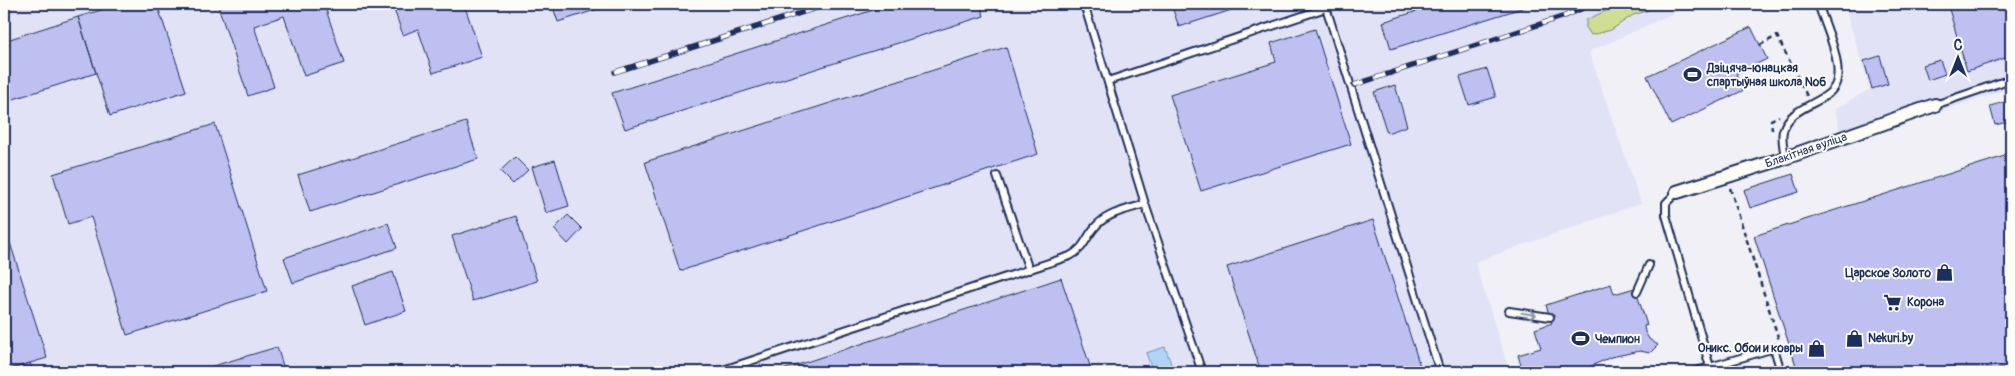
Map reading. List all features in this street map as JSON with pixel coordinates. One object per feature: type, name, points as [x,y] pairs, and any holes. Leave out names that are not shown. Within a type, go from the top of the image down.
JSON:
[{"type":"street","name":"Блакітная вуліца","points":[[1677,192],[1785,158],[1935,105]]},
{"type":"lane","points":[[1084,4],[1145,204],[1202,372]]},
{"type":"lane","points":[[1785,158],[1783,131],[1790,117],[1831,92],[1837,81],[1837,66],[1818,4]]},
{"type":"lane","points":[[1108,81],[1325,6],[1440,372]]},
{"type":"lane","points":[[1935,105],[2011,79]]},
{"type":"lane","points":[[997,176],[1029,270]]},
{"type":"lane","points":[[1677,192],[1666,203],[1666,215],[1710,367]]},
{"type":"lane","points":[[717,372],[1076,253],[1087,242],[1093,229],[1106,218],[1145,204]]},
{"type":"lane","points":[[1637,292],[1649,265]]},
{"type":"lane","points":[[1509,311],[1550,317]]},
{"type":"lane","points":[[1693,372],[1774,348],[1781,372]]},
{"type":"path","points":[[1760,45],[1777,36],[1809,99]]},
{"type":"path","points":[[1772,137],[1771,120],[1786,112]]},
{"type":"path","points":[[1726,177],[1782,348]]},
{"type":"shaded area","points":[[4,4],[1693,4],[1589,52],[1641,203],[1475,262],[1509,370],[1503,372],[4,372],[46,358],[4,224]]},
{"type":"shaded area","points":[[1844,4],[2011,4],[2011,88],[1938,112],[1935,105],[1840,133],[1835,109],[1870,89]]},
{"type":"green space","points":[[1621,4],[1668,4],[1633,15],[1611,30],[1591,35],[1586,27],[1586,20]]},
{"type":"water","points":[[1165,347],[1174,372],[1153,372],[1146,353]]},
{"type":"building","points":[[121,4],[157,4],[186,91],[110,116],[78,17]]},
{"type":"building","points":[[226,4],[324,4],[344,63],[304,76],[284,16],[254,26],[274,87],[248,96],[218,6]]},
{"type":"building","points":[[392,4],[464,4],[482,57],[433,73],[418,29],[403,35]]},
{"type":"building","points":[[552,4],[614,4],[558,22]]},
{"type":"building","points":[[892,4],[980,4],[984,16],[625,129],[612,93]]},
{"type":"building","points":[[1171,4],[1250,4],[1179,27]]},
{"type":"building","points":[[1439,4],[1535,4],[1391,49],[1383,22]]},
{"type":"building","points":[[1967,4],[2011,4],[2011,56],[1967,71],[1949,9]]},
{"type":"building","points":[[78,17],[96,73],[4,102],[4,41]]},
{"type":"building","name":"Дзіцяча-юнацкая спартыўная школа №6","points":[[1751,27],[1767,59],[1736,74],[1744,90],[1671,125],[1647,76]]},
{"type":"building","points":[[1315,29],[1351,144],[1201,191],[1170,95],[1276,62],[1271,43]]},
{"type":"building","points":[[1006,47],[1038,154],[680,271],[645,162]]},
{"type":"building","points":[[1880,56],[1888,84],[1872,89],[1864,61]]},
{"type":"building","points":[[1940,60],[1945,74],[1928,80],[1923,65]]},
{"type":"building","points":[[1487,69],[1496,97],[1469,105],[1460,77]]},
{"type":"building","points":[[1395,85],[1407,126],[1387,133],[1374,92]]},
{"type":"building","points":[[2009,101],[2011,121],[1995,125],[1990,106]]},
{"type":"building","points":[[466,122],[478,159],[310,212],[298,175]]},
{"type":"building","points":[[215,124],[267,291],[127,335],[91,217],[68,224],[53,174]]},
{"type":"building","name":"Корона","points":[[2011,154],[2011,367],[1995,372],[1798,372],[1754,236]]},
{"type":"building","points":[[515,157],[528,170],[513,184],[500,171]]},
{"type":"building","points":[[555,160],[569,206],[546,213],[532,167]]},
{"type":"building","points":[[1793,174],[1799,192],[1750,208],[1744,190]]},
{"type":"building","points":[[568,215],[582,229],[568,244],[554,229]]},
{"type":"building","points":[[516,216],[537,281],[473,301],[452,236]]},
{"type":"building","points":[[1373,220],[1422,372],[1261,372],[1227,267]]},
{"type":"building","points":[[388,223],[397,248],[293,283],[284,258]]},
{"type":"building","points":[[4,224],[47,358],[4,371]]},
{"type":"building","points":[[393,272],[406,311],[365,325],[352,286]]},
{"type":"building","points":[[1061,278],[1092,372],[776,372]]},
{"type":"building","points":[[1611,284],[1614,294],[1635,288],[1647,325],[1644,326],[1645,332],[1649,339],[1658,345],[1650,353],[1640,351],[1611,357],[1578,372],[1523,372],[1518,355],[1541,348],[1535,329],[1552,323],[1546,305]]},
{"type":"building","points":[[277,347],[285,372],[193,372]]},
{"type":"building","points":[[30,363],[33,372],[4,372],[4,371]]},
{"type":"railway","points":[[615,72],[829,4]]},
{"type":"railway","points":[[1354,85],[1565,16],[1592,4]]},
{"type":"place","name":"Дзіцяча-юнацкая спартыўная школа №6","points":[[1693,75]]},
{"type":"place","name":"Царское Золото","points":[[1945,273]]},
{"type":"place","name":"Корона","points":[[1893,302]]},
{"type":"place","name":"Nekuri.by","points":[[1854,338]]},
{"type":"place","name":"Чемпион","points":[[1581,339]]},
{"type":"place","name":"Оникс. Обои и ковры","points":[[1817,348]]}]
